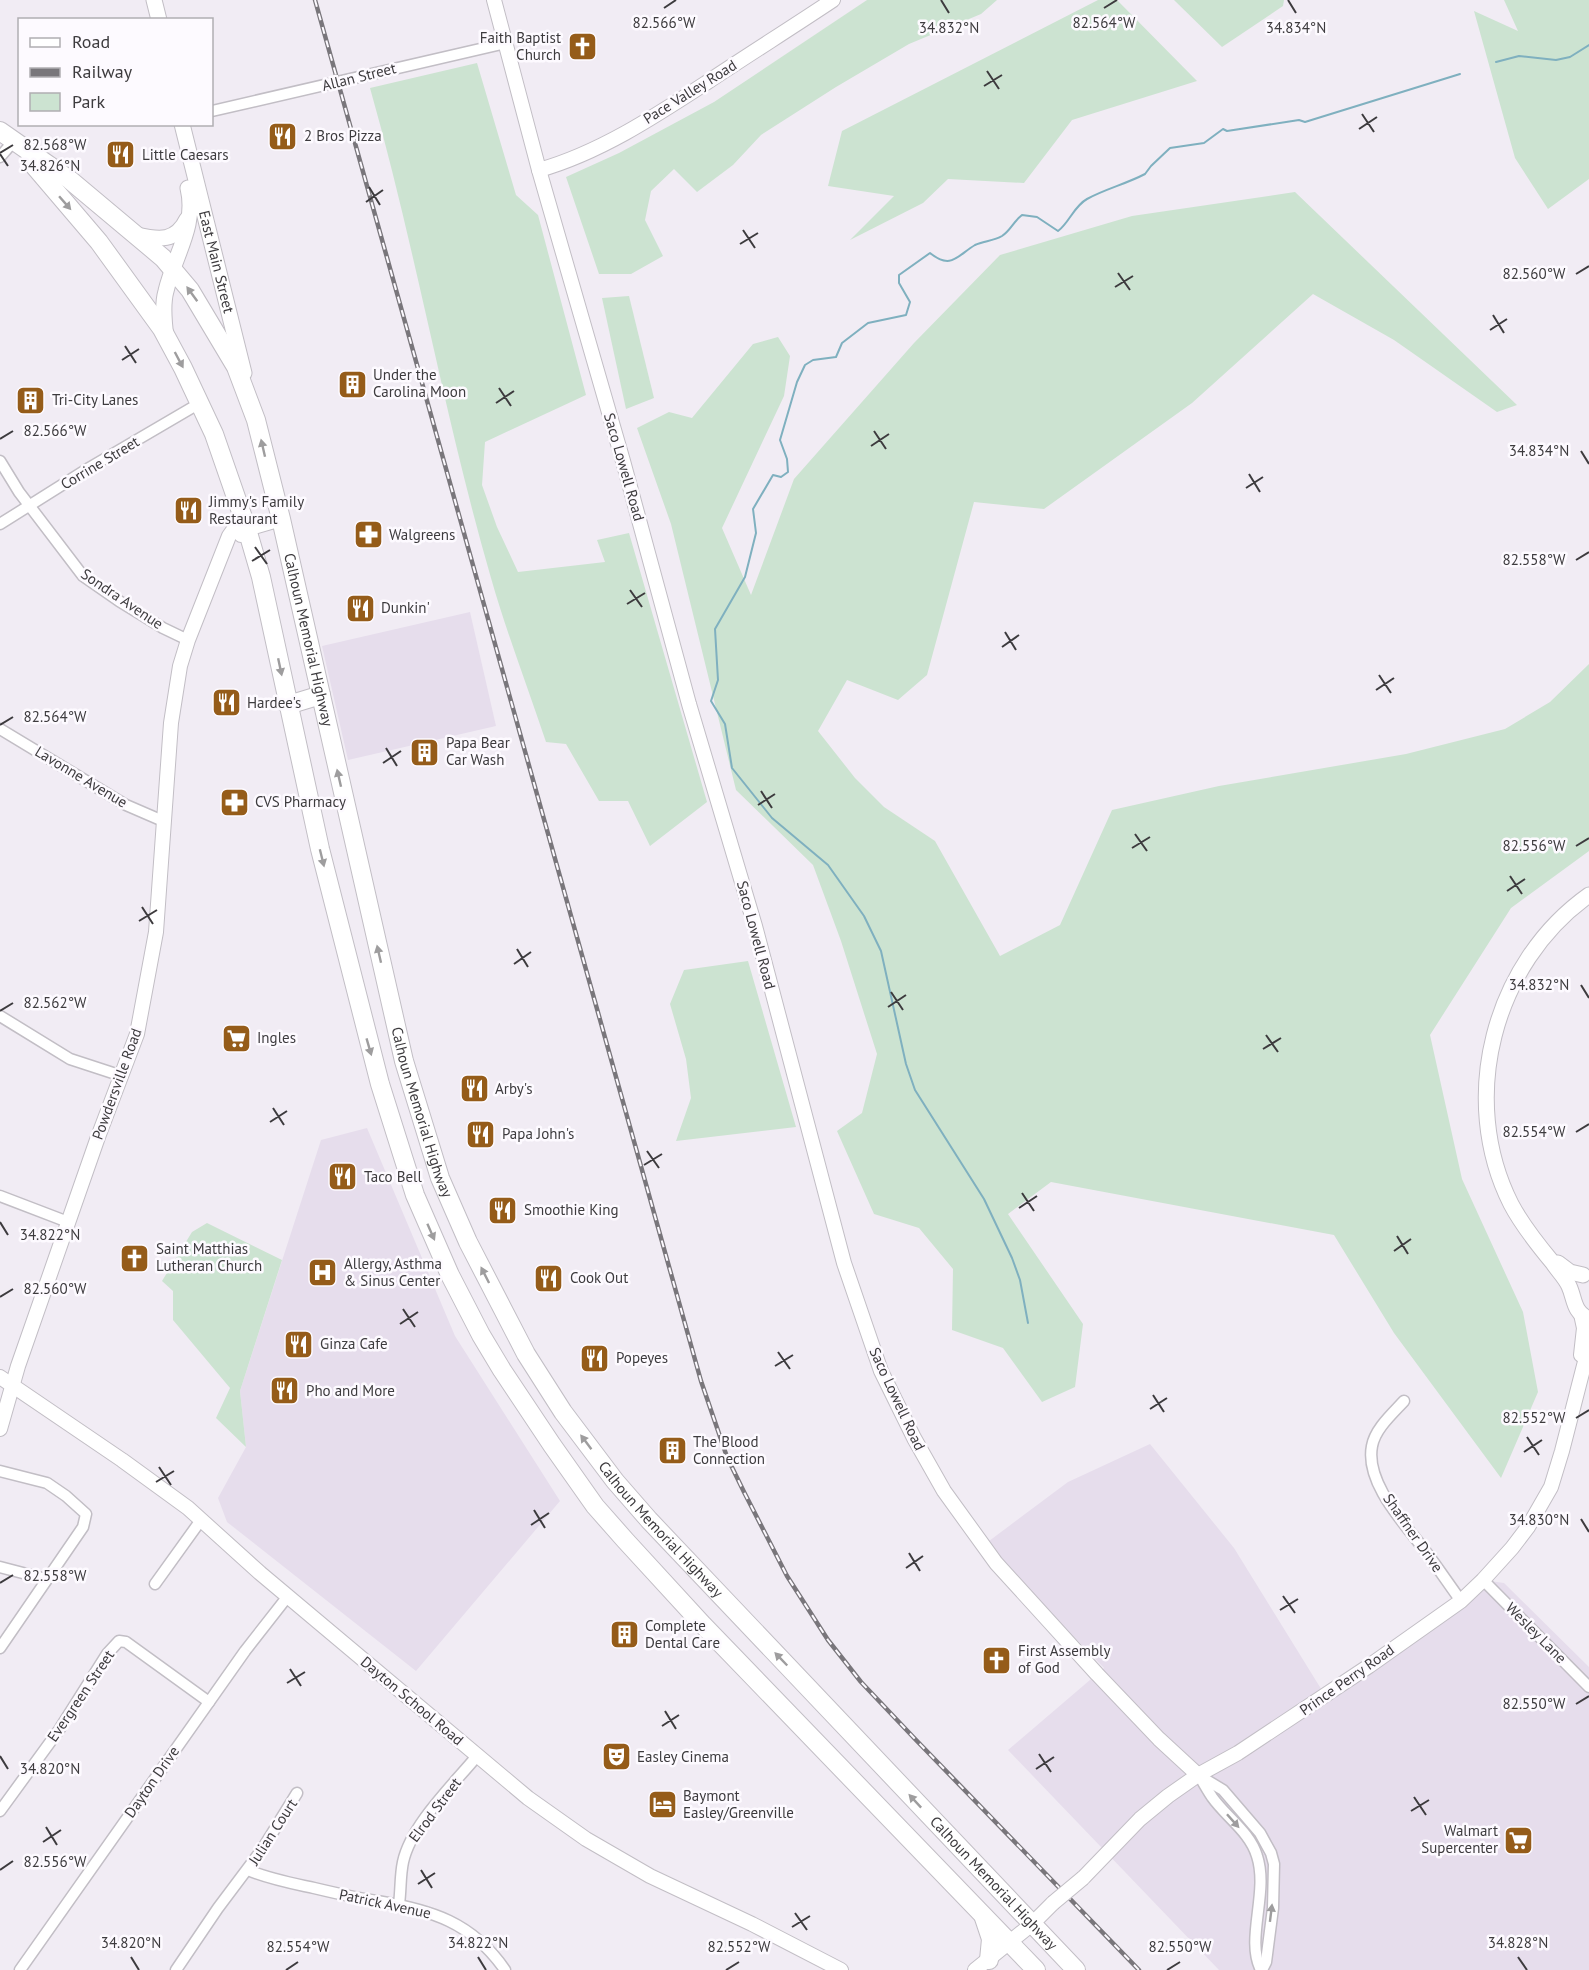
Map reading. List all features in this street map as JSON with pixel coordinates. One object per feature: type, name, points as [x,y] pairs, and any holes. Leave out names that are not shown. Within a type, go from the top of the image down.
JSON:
[{"type":"highway","name":"Calhoun Memorial Highway","points":[[7,137],[70,180],[163,258],[190,290],[222,340],[236,367],[250,400],[281,519],[407,1071],[440,1178],[468,1242],[526,1354],[563,1412],[609,1474],[649,1520],[1076,1970]]},
{"type":"highway","name":"Calhoun Memorial Highway","points":[[7,137],[99,242],[127,278],[166,337],[200,403],[225,462],[263,586],[321,852],[380,1084],[415,1195],[450,1275],[502,1370],[595,1506],[625,1540],[703,1625],[1036,1970]]},
{"type":"highway","points":[[263,586],[278,609],[301,607]]},
{"type":"highway","points":[[274,639],[295,638],[315,668]]},
{"type":"highway","points":[[288,705],[321,695]]},
{"type":"highway","points":[[362,1018],[393,1011]]},
{"type":"highway","points":[[502,1370],[526,1354]]},
{"type":"highway","points":[[625,1540],[649,1520]]},
{"type":"highway","points":[[982,1965],[991,1939],[984,1916]]},
{"type":"main road","points":[[154,0],[158,18]]},
{"type":"main road","name":"East Main Street","points":[[166,337],[164,298],[188,227],[191,211],[190,194],[178,147],[181,126]]},
{"type":"main road","name":"East Main Street","points":[[182,126],[250,400]]},
{"type":"main road","points":[[137,235],[160,239],[169,237],[183,228],[191,211]]},
{"type":"main road","points":[[1585,1316],[1573,1300],[1570,1287],[1511,1204],[1499,1176],[1490,1144],[1486,1105],[1488,1062],[1501,1008],[1520,969],[1558,922],[1589,895]]},
{"type":"main road","points":[[1544,1252],[1564,1268],[1587,1273],[1573,1289],[1573,1300]]},
{"type":"street","name":"Saco Lowell Road","points":[[494,0],[539,170],[626,472],[688,704],[755,926],[844,1263],[881,1371],[914,1438],[944,1491],[991,1556],[1074,1651],[1198,1775]]},
{"type":"street","name":"Pace Valley Road","points":[[539,170],[564,163],[663,111],[833,0]]},
{"type":"street","name":"Allan Street","points":[[213,111],[506,43]]},
{"type":"street","points":[[0,157],[7,137]]},
{"type":"street","name":"Corrine Street","points":[[0,524],[89,468],[200,403]]},
{"type":"street","name":"Sondra Avenue","points":[[0,461],[30,506],[83,576],[119,602],[188,640]]},
{"type":"street","points":[[245,523],[281,519]]},
{"type":"street","name":"Powdersville Road","points":[[0,1429],[68,1222],[137,1034],[151,967],[157,922],[171,723],[180,666],[229,536],[245,523]]},
{"type":"street","name":"Lavonne Avenue","points":[[0,729],[126,805],[163,822]]},
{"type":"street","points":[[0,1016],[70,1059],[122,1076]]},
{"type":"street","points":[[0,1196],[68,1222]]},
{"type":"street","name":"Prince Perry Road","points":[[1580,1375],[1585,1316]]},
{"type":"street","name":"Prince Perry Road","points":[[982,1965],[1083,1878],[1140,1819],[1198,1775],[1238,1753],[1290,1719],[1461,1601],[1483,1580],[1523,1534],[1551,1487],[1589,1346]]},
{"type":"street","name":"Dayton School Road","points":[[0,1377],[138,1471],[201,1520],[477,1756],[550,1815],[650,1876],[752,1924],[841,1970]]},
{"type":"street","name":"Shaffner Drive","points":[[1404,1401],[1376,1435],[1372,1445],[1371,1454],[1377,1481],[1400,1519],[1461,1601]]},
{"type":"street","points":[[0,1471],[47,1483],[86,1514],[83,1527],[0,1648]]},
{"type":"street","points":[[154,1584],[201,1520]]},
{"type":"street","points":[[0,1567],[46,1579]]},
{"type":"street","name":"Wesley Lane","points":[[1483,1580],[1589,1687]]},
{"type":"street","name":"Dayton Drive","points":[[20,1970],[251,1641],[288,1596]]},
{"type":"street","name":"Evergreen Street","points":[[0,1811],[59,1730],[107,1654],[119,1641],[126,1642],[209,1702]]},
{"type":"street","name":"Elrod Street","points":[[399,1904],[403,1863],[408,1847],[429,1815],[477,1756]]},
{"type":"street","points":[[1198,1775],[1212,1798],[1247,1836],[1257,1856],[1262,1886],[1255,1959],[1261,1970]]},
{"type":"street","name":"Julian Court","points":[[176,1970],[281,1822],[297,1793]]},
{"type":"street","name":"Patrick Avenue","points":[[248,1870],[280,1881],[377,1902],[399,1904],[435,1914],[478,1938],[505,1970]]},
{"type":"shaded area","points":[[470,612],[496,726],[348,760],[322,646]]},
{"type":"shaded area","points":[[367,1128],[455,1336],[560,1501],[416,1671],[227,1522],[218,1498],[246,1447],[240,1391],[321,1140]]},
{"type":"shaded area","points":[[1150,1444],[1234,1548],[1323,1692],[1483,1580],[1504,1583],[1589,1667],[1589,1970],[1219,1970],[1008,1750],[1104,1668],[985,1544],[1068,1482]]},
{"type":"green space","points":[[867,0],[997,0],[981,14],[909,44],[761,135],[733,165],[697,192],[674,169],[651,191],[645,220],[663,256],[631,274],[599,274],[566,177],[619,153],[714,102]]},
{"type":"green space","points":[[1098,0],[1117,0],[1197,81],[1072,120],[1024,183],[948,179],[923,203],[850,240],[894,196],[828,186],[842,131]]},
{"type":"green space","points":[[1174,0],[1284,0],[1283,6],[1222,47]]},
{"type":"green space","points":[[1504,0],[1589,0],[1589,179],[1548,209],[1515,158],[1474,11],[1518,31]]},
{"type":"green space","points":[[477,63],[516,195],[538,215],[586,395],[485,442],[482,485],[497,527],[518,572],[605,562],[597,540],[629,533],[707,802],[650,846],[628,801],[599,801],[566,744],[546,742],[504,620],[474,517],[402,210],[370,88]]},
{"type":"green space","points":[[1295,192],[1517,405],[1497,412],[1394,340],[1313,294],[1192,403],[1044,509],[974,502],[927,675],[898,700],[847,680],[818,731],[855,778],[884,807],[935,841],[1000,956],[1060,925],[1112,810],[1219,786],[1406,754],[1505,729],[1550,702],[1589,664],[1589,851],[1511,908],[1430,1035],[1462,1179],[1523,1312],[1538,1392],[1501,1478],[1394,1333],[1334,1235],[1051,1182],[1008,1214],[1083,1324],[1075,1387],[1042,1402],[1003,1348],[952,1330],[953,1269],[919,1228],[874,1214],[837,1131],[862,1113],[877,1054],[841,941],[813,865],[736,790],[671,524],[637,428],[669,412],[692,418],[753,344],[778,337],[790,356],[784,396],[722,528],[751,595],[794,479],[914,343],[1000,255],[1132,216]]},
{"type":"green space","points":[[629,296],[654,398],[626,409],[602,298]]},
{"type":"green space","points":[[748,961],[796,1127],[676,1141],[691,1098],[686,1059],[670,1004],[684,970]]},
{"type":"green space","points":[[207,1223],[282,1260],[240,1391],[246,1447],[216,1418],[230,1388],[173,1320],[173,1291],[162,1281],[192,1232]]},
{"type":"waterway","points":[[1496,62],[1519,56],[1556,60],[1570,57],[1589,45]]},
{"type":"waterway","points":[[1028,1323],[1020,1280],[984,1199],[915,1090],[906,1064],[881,951],[864,916],[828,865],[772,818],[732,768],[725,724],[711,701],[718,680],[715,629],[745,577],[756,533],[753,509],[773,475],[781,477],[788,472],[787,459],[780,440],[797,382],[805,365],[813,360],[836,357],[842,343],[868,323],[906,315],[910,302],[899,283],[899,275],[930,253],[943,260],[954,259],[975,245],[1002,236],[1022,215],[1037,217],[1058,231],[1082,202],[1145,174],[1170,148],[1204,143],[1223,129],[1227,131],[1299,120],[1305,122],[1460,74]]},
{"type":"railway","points":[[315,0],[701,1381],[727,1457],[787,1576],[828,1640],[861,1682],[1139,1970]]},
{"type":"place","name":"Faith Baptist Church","points":[[582,47]]},
{"type":"place","name":"2 Bros Pizza","points":[[283,136]]},
{"type":"place","name":"Little Caesars","points":[[121,155]]},
{"type":"place","name":"Under the Carolina Moon","points":[[352,384]]},
{"type":"place","name":"Tri-City Lanes","points":[[31,400]]},
{"type":"place","name":"Jimmy's Family Restaurant","points":[[188,511]]},
{"type":"place","name":"Walgreens","points":[[368,535]]},
{"type":"place","name":"Dunkin'","points":[[360,608]]},
{"type":"place","name":"Hardee's","points":[[226,703]]},
{"type":"place","name":"Papa Bear Car Wash","points":[[425,752]]},
{"type":"place","name":"CVS Pharmacy","points":[[234,802]]},
{"type":"place","name":"Ingles","points":[[236,1038]]},
{"type":"place","name":"Arby's","points":[[474,1089]]},
{"type":"place","name":"Papa John's","points":[[481,1134]]},
{"type":"place","name":"Taco Bell","points":[[343,1177]]},
{"type":"place","name":"Smoothie King","points":[[503,1210]]},
{"type":"place","name":"Saint Matthias Lutheran Church","points":[[135,1258]]},
{"type":"place","name":"Allergy, Asthma & Sinus Center","points":[[323,1273]]},
{"type":"place","name":"Cook Out","points":[[549,1278]]},
{"type":"place","name":"Ginza Cafe","points":[[299,1344]]},
{"type":"place","name":"Popeyes","points":[[595,1358]]},
{"type":"place","name":"Pho and More","points":[[285,1391]]},
{"type":"place","name":"The Blood Connection","points":[[672,1451]]},
{"type":"place","name":"Complete Dental Care","points":[[624,1635]]},
{"type":"place","name":"First Assembly of God","points":[[997,1660]]},
{"type":"place","name":"Easley Cinema","points":[[616,1757]]},
{"type":"place","name":"Baymont Easley/Greenville","points":[[662,1805]]},
{"type":"place","name":"Walmart Supercenter","points":[[1519,1840]]}]
